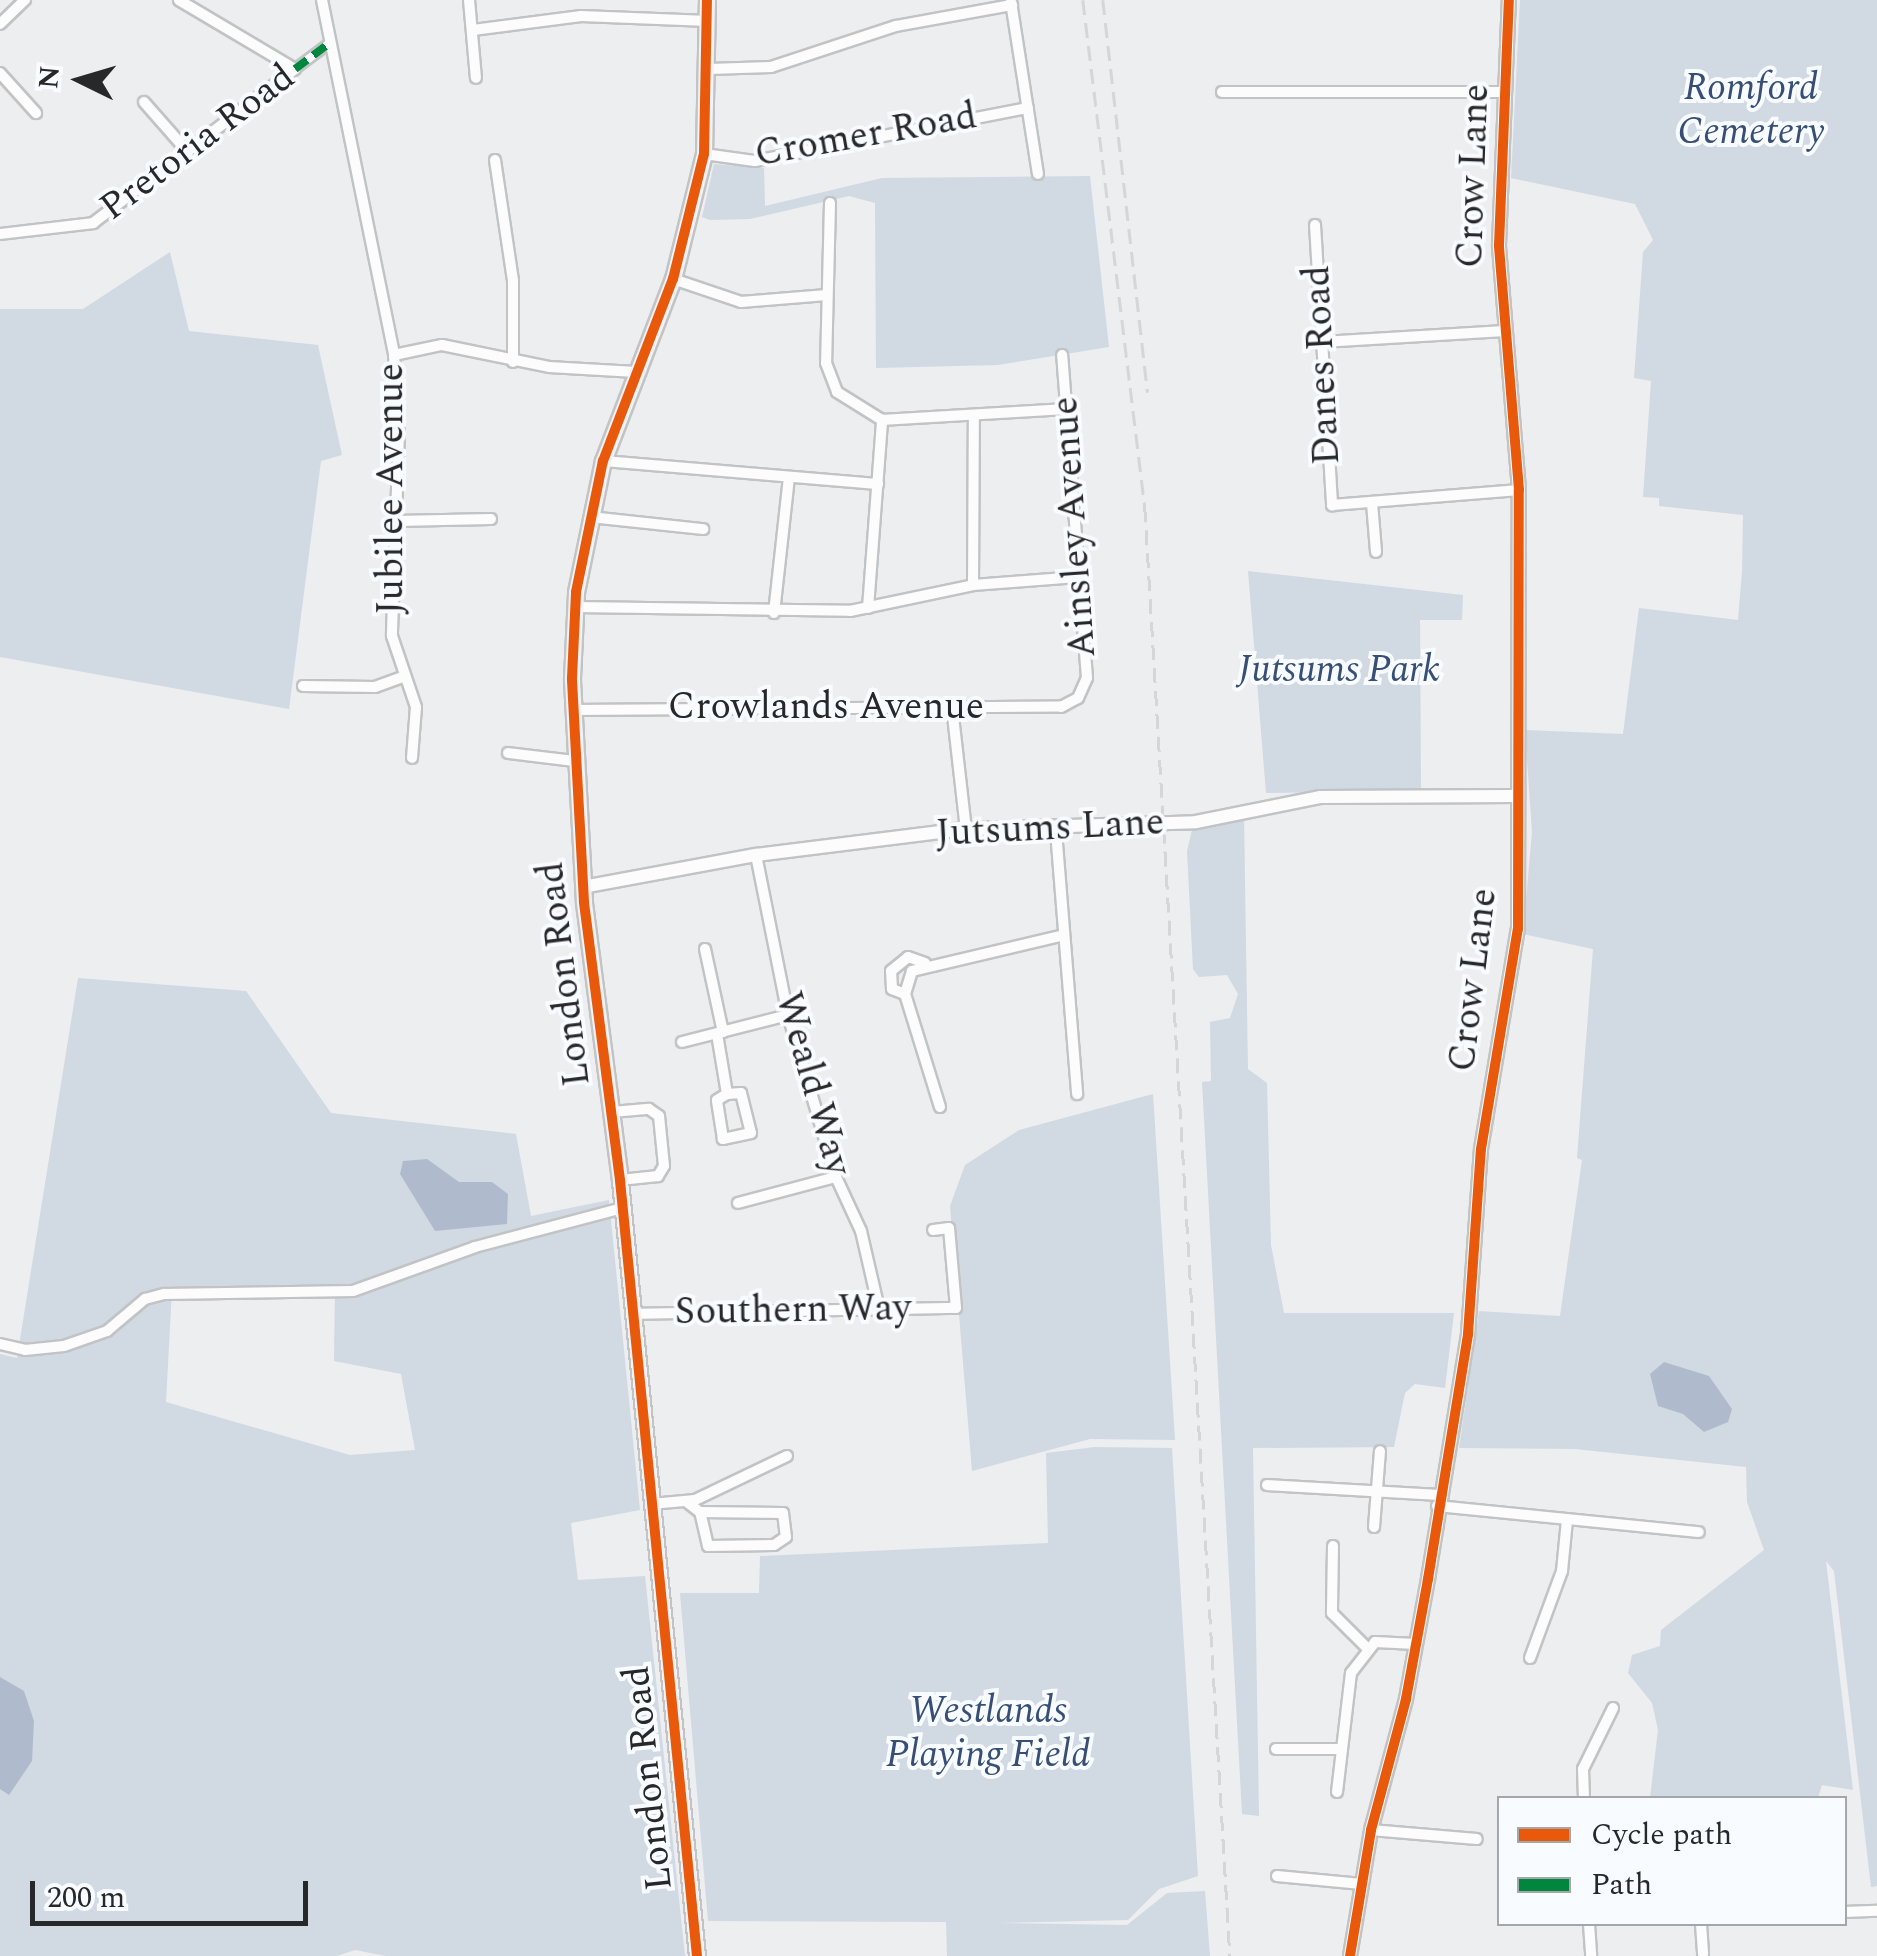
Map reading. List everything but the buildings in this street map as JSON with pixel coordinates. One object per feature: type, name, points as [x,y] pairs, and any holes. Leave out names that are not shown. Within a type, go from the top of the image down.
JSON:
[{"type":"main road","name":"London Road","points":[[697,1956],[620,1180],[584,902],[588,886],[572,710],[575,606],[590,517],[604,461],[673,279],[704,154],[709,69],[707,0]]},
{"type":"street","points":[[0,24],[25,0]]},
{"type":"street","points":[[178,0],[294,70]]},
{"type":"street","name":"Jubilee Avenue","points":[[322,0],[394,355],[396,521],[392,636],[416,707],[412,758]]},
{"type":"street","points":[[470,0],[476,78]]},
{"type":"street","name":"Crow Lane","points":[[1350,1956],[1371,1830],[1416,1644],[1468,1334],[1481,1149],[1518,930],[1514,796],[1519,490],[1499,234],[1509,0]]},
{"type":"street","points":[[709,69],[760,69],[896,26],[1011,2],[1038,174]]},
{"type":"street","points":[[473,30],[581,16],[709,21]]},
{"type":"street","name":"Pretoria Road","points":[[0,234],[93,224],[331,42]]},
{"type":"street","points":[[0,74],[36,113]]},
{"type":"street","points":[[1222,92],[1506,92]]},
{"type":"street","points":[[144,102],[188,152]]},
{"type":"street","name":"Cromer Road","points":[[704,154],[755,161],[1028,108]]},
{"type":"street","points":[[496,160],[514,281],[512,362]]},
{"type":"street","points":[[830,203],[828,380],[882,420],[974,418],[1066,409]]},
{"type":"street","name":"Danes Road","points":[[1315,225],[1332,505],[1372,502]]},
{"type":"street","points":[[673,279],[741,302],[827,295]]},
{"type":"street","points":[[1322,342],[1504,331]]},
{"type":"street","points":[[394,355],[442,345],[512,362],[636,372]]},
{"type":"street","name":"Ainsley Avenue","points":[[1062,355],[1087,678],[1078,698]]},
{"type":"street","points":[[973,585],[974,418]]},
{"type":"street","points":[[868,608],[882,420]]},
{"type":"street","points":[[604,461],[878,484]]},
{"type":"street","points":[[774,612],[789,478]]},
{"type":"street","points":[[1376,552],[1372,502],[1519,490]]},
{"type":"street","points":[[590,517],[703,528]]},
{"type":"street","points":[[396,521],[491,519]]},
{"type":"street","points":[[575,606],[774,612],[868,608],[973,585],[1078,577]]},
{"type":"street","points":[[304,686],[375,687],[403,677]]},
{"type":"street","name":"Crowlands Avenue","points":[[572,710],[1060,707],[1078,698]]},
{"type":"street","points":[[952,708],[966,829]]},
{"type":"street","points":[[508,753],[574,761]]},
{"type":"street","name":"Jutsums Lane","points":[[588,886],[756,855],[966,829],[1056,831],[1196,822],[1320,797],[1514,796]]},
{"type":"street","points":[[1056,831],[1060,936],[1077,1094]]},
{"type":"street","name":"Weald Way","points":[[756,855],[788,1015],[836,1177],[861,1231],[878,1309]]},
{"type":"street","points":[[940,1106],[906,994],[912,971],[925,964],[1060,936]]},
{"type":"street","points":[[705,950],[727,1094]]},
{"type":"street","points":[[906,994],[892,989],[891,971],[908,956],[925,964]]},
{"type":"street","points":[[682,1042],[788,1015]]},
{"type":"street","points":[[741,1093],[751,1133],[723,1139],[718,1100],[727,1094],[741,1093]]},
{"type":"street","points":[[612,1112],[649,1108],[659,1116],[664,1166],[658,1176],[620,1180]]},
{"type":"street","points":[[738,1203],[836,1177]]},
{"type":"street","points":[[0,1344],[26,1350],[64,1346],[108,1330],[133,1307],[164,1294],[353,1291],[475,1247],[623,1208]]},
{"type":"street","name":"Southern Way","points":[[631,1314],[956,1308],[949,1228],[933,1230]]},
{"type":"street","points":[[1374,1527],[1380,1451]]},
{"type":"street","points":[[651,1504],[687,1502],[787,1456]]},
{"type":"street","points":[[1267,1485],[1376,1492],[1567,1520],[1699,1532]]},
{"type":"street","points":[[687,1502],[700,1512],[783,1513],[786,1537],[774,1545],[708,1546],[700,1512]]},
{"type":"street","points":[[1530,1658],[1562,1571],[1567,1520]]},
{"type":"street","points":[[1333,1546],[1332,1613],[1368,1649]]},
{"type":"street","points":[[1337,1792],[1346,1683],[1375,1642],[1416,1644]]},
{"type":"street","points":[[1584,1796],[1583,1769],[1613,1708]]},
{"type":"street","points":[[1276,1748],[1342,1749]]},
{"type":"street","points":[[1371,1830],[1477,1838]]},
{"type":"street","points":[[1277,1876],[1362,1884]]},
{"type":"street","points":[[1847,1912],[1877,1911]]},
{"type":"street","points":[[1589,1926],[1591,1956]]},
{"type":"street","points":[[1701,1926],[1703,1954]]},
{"type":"green space","name":"Romford Cemetery","points":[[1520,0],[1877,0],[1877,1886],[1871,1887],[1834,1571],[1826,1561],[1853,1790],[1822,1785],[1819,1796],[1650,1796],[1658,1730],[1652,1703],[1628,1673],[1632,1655],[1660,1646],[1661,1630],[1764,1550],[1747,1502],[1746,1467],[1575,1449],[1459,1448],[1479,1311],[1560,1316],[1582,1160],[1577,1158],[1593,949],[1523,934],[1532,832],[1525,730],[1623,734],[1639,608],[1738,620],[1742,572],[1743,515],[1659,506],[1659,498],[1643,497],[1651,381],[1634,378],[1643,252],[1653,240],[1635,204],[1511,178]]},
{"type":"green space","points":[[714,164],[764,168],[765,206],[882,178],[1090,176],[1109,347],[998,365],[876,368],[875,203],[849,196],[750,219],[710,220],[702,217]]},
{"type":"green space","points":[[170,252],[189,331],[318,345],[342,455],[321,461],[289,709],[0,657],[0,309],[83,309]]},
{"type":"green space","name":"Jutsums Park","points":[[1248,571],[1463,595],[1462,620],[1420,620],[1421,791],[1266,793]]},
{"type":"green space","points":[[1244,817],[1248,1069],[1267,1083],[1271,1245],[1284,1313],[1454,1313],[1445,1388],[1415,1384],[1405,1393],[1394,1447],[1253,1448],[1259,1816],[1242,1814],[1202,1082],[1211,1081],[1210,1022],[1230,1018],[1238,994],[1227,975],[1199,977],[1193,969],[1187,851],[1192,830]]},
{"type":"green space","points":[[78,978],[246,991],[331,1113],[516,1134],[531,1216],[609,1200],[640,1510],[571,1523],[578,1580],[645,1576],[685,1956],[386,1956],[355,1950],[337,1956],[0,1956],[0,1354],[17,1358]],"holes":[[[335,1287],[334,1361],[401,1374],[415,1450],[350,1455],[166,1402],[172,1289]]]},
{"type":"green space","points":[[1153,1094],[1175,1440],[1090,1439],[972,1471],[950,1206],[965,1165],[1019,1130]]},
{"type":"green space","name":"Westlands Playing Field","points":[[1095,1447],[1172,1448],[1198,1876],[1159,1889],[1128,1920],[998,1923],[1127,1925],[1167,1893],[1205,1891],[1210,1956],[947,1956],[946,1922],[708,1921],[680,1593],[759,1593],[760,1556],[1048,1543],[1046,1453]]},
{"type":"water","points":[[427,1159],[459,1182],[492,1182],[508,1194],[507,1224],[435,1231],[400,1174],[403,1161]]},
{"type":"water","points":[[1664,1362],[1709,1376],[1732,1409],[1728,1422],[1704,1432],[1683,1414],[1658,1406],[1650,1374]]},
{"type":"water","points":[[0,1677],[24,1691],[34,1721],[32,1761],[9,1795],[0,1789]]},
{"type":"railway","points":[[1083,0],[1145,507],[1230,1956]]},
{"type":"railway","points":[[1103,0],[1148,392]]},
{"type":"marked path","points":[[295,69],[331,42]]},
{"type":"cycle path","points":[[697,1956],[620,1180],[584,902],[572,678],[576,592],[603,461],[673,279],[704,154],[707,0]]},
{"type":"cycle path","points":[[1350,1956],[1371,1830],[1406,1699],[1428,1579],[1468,1334],[1481,1149],[1518,929],[1519,490],[1499,245],[1509,0]]}]
